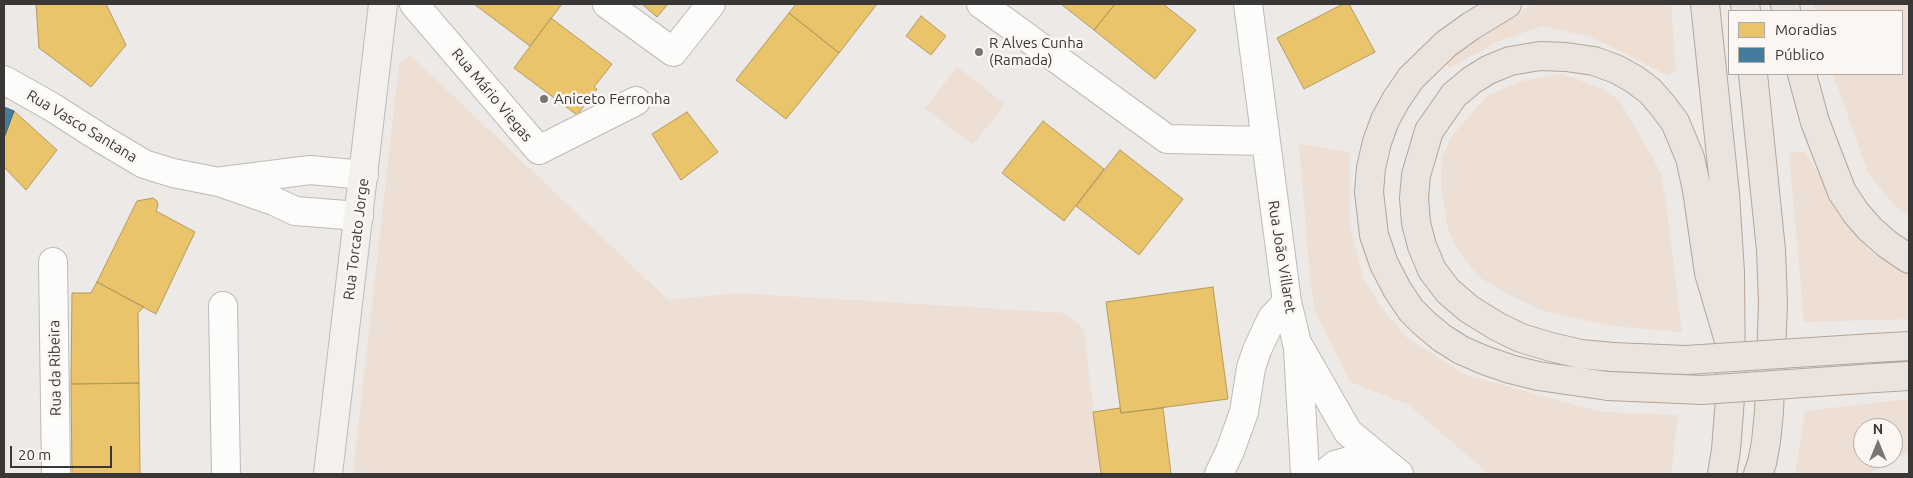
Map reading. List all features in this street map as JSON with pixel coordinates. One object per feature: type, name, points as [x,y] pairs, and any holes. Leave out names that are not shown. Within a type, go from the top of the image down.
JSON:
[{"type":"main road","name":"Rua Torcato Jorge","points":[[328,474],[383,4]]},
{"type":"main road","points":[[1507,4],[1471,26],[1434,55],[1411,78],[1396,100],[1380,135],[1371,168],[1369,192],[1374,234],[1384,264],[1402,296],[1424,323],[1461,350],[1510,369],[1538,376],[1608,386],[1702,390],[1909,376]]},
{"type":"main road","points":[[1705,4],[1728,231],[1732,351],[1728,425],[1722,474]]},
{"type":"main road","points":[[1732,351],[1709,273],[1697,190],[1690,158],[1674,122],[1650,91],[1616,69],[1594,61],[1540,56],[1510,61],[1488,70],[1460,90],[1442,110],[1429,131],[1416,174],[1414,198],[1416,223],[1422,246],[1432,270],[1448,290],[1468,309],[1498,327],[1521,338],[1551,347],[1581,354],[1613,357],[1686,360],[1909,346]]},
{"type":"main road","points":[[1753,75],[1771,250],[1773,303],[1769,412],[1766,442],[1758,474]]},
{"type":"main road","points":[[1802,75],[1815,122],[1842,192],[1856,213],[1870,229],[1887,244],[1909,259]]},
{"type":"street","name":"Rua Mário Viegas","points":[[414,4],[539,150],[636,102]]},
{"type":"street","points":[[607,4],[674,52],[711,4]]},
{"type":"street","points":[[981,4],[1167,139],[1265,140]]},
{"type":"street","name":"Rua João Villaret","points":[[1248,4],[1287,302],[1297,343],[1348,432],[1390,466]]},
{"type":"street","name":"Rua Vasco Santana","points":[[4,80],[46,103],[144,164],[173,173],[219,182],[274,201],[295,211],[359,216]]},
{"type":"street","name":"Rua Vasco Santana","points":[[219,182],[310,170],[364,174]]},
{"type":"street","name":"Rua da Ribeira","points":[[53,262],[56,474]]},
{"type":"street","points":[[1219,474],[1230,451],[1244,412],[1251,368],[1257,350],[1272,318],[1287,302]]},
{"type":"street","points":[[223,306],[226,474]]},
{"type":"street","points":[[1297,343],[1305,474]]},
{"type":"street","points":[[1324,474],[1335,465],[1356,459],[1390,466]]},
{"type":"shaded area","points":[[1533,4],[1671,4],[1676,70],[1669,76],[1590,37],[1543,26],[1499,41],[1449,68],[1446,61]]},
{"type":"shaded area","points":[[1813,4],[1909,4],[1909,216],[1896,207],[1869,175],[1833,75],[1903,75],[1903,10],[1815,10]]},
{"type":"shaded area","points":[[410,55],[668,300],[737,293],[1065,313],[1084,330],[1101,474],[353,474],[399,64]]},
{"type":"shaded area","points":[[957,67],[1005,104],[973,145],[925,108]]},
{"type":"shaded area","points":[[1562,74],[1601,88],[1620,101],[1660,171],[1665,195],[1682,332],[1611,326],[1544,311],[1507,294],[1479,277],[1458,250],[1448,230],[1441,186],[1442,158],[1451,137],[1488,95],[1523,81]]},
{"type":"shaded area","points":[[1299,144],[1350,152],[1350,227],[1364,280],[1380,306],[1407,338],[1466,375],[1601,412],[1678,415],[1671,474],[1489,474],[1409,405],[1350,382],[1315,312],[1310,277]]},
{"type":"shaded area","points":[[1789,152],[1805,152],[1869,251],[1909,273],[1909,319],[1804,322]]},
{"type":"shaded area","points":[[1909,399],[1909,452],[1903,455],[1903,418],[1853,418],[1853,468],[1879,468],[1868,474],[1795,474],[1805,411]]},
{"type":"building: Moradias","points":[[36,4],[106,4],[126,45],[91,87],[39,48]]},
{"type":"building: Moradias","points":[[474,4],[562,4],[530,46]]},
{"type":"building: Moradias","points":[[642,4],[668,4],[657,17]]},
{"type":"building: Moradias","points":[[796,4],[877,4],[839,53],[789,13]]},
{"type":"building: Moradias","points":[[1061,4],[1115,4],[1094,30]]},
{"type":"building: Moradias","points":[[1115,4],[1163,4],[1196,30],[1155,79],[1094,30]]},
{"type":"building: Moradias","points":[[1343,4],[1349,4],[1375,52],[1304,89],[1277,38]]},
{"type":"building: Moradias","points":[[789,13],[839,53],[786,119],[736,80]]},
{"type":"building: Moradias","points":[[921,16],[946,36],[931,55],[906,36]]},
{"type":"building: Moradias","points":[[551,18],[612,64],[594,87],[597,89],[577,115],[514,68]]},
{"type":"building: Moradias","points":[[14,111],[57,150],[26,190],[4,167],[4,138]]},
{"type":"building: Moradias","points":[[687,112],[718,152],[681,180],[652,134]]},
{"type":"building: Moradias","points":[[1043,121],[1104,169],[1064,221],[1002,173]]},
{"type":"building: Moradias","points":[[1120,150],[1183,199],[1139,255],[1076,206]]},
{"type":"building: Moradias","points":[[153,198],[157,201],[158,205],[156,211],[195,232],[156,314],[97,282],[137,201]]},
{"type":"building: Moradias","points":[[97,282],[144,307],[138,313],[139,383],[71,384],[72,293],[91,293]]},
{"type":"building: Moradias","points":[[1213,287],[1228,399],[1121,413],[1106,302]]},
{"type":"building: Moradias","points":[[139,383],[140,474],[72,474],[71,384]]},
{"type":"building: Moradias","points":[[1120,408],[1121,413],[1163,408],[1171,474],[1101,474],[1093,412]]},
{"type":"building: Público","points":[[4,107],[14,111],[4,138]]},
{"type":"place","name":"R Alves Cunha (Ramada)","points":[[979,52]]},
{"type":"place","name":"Aniceto Ferronha","points":[[544,99]]}]
